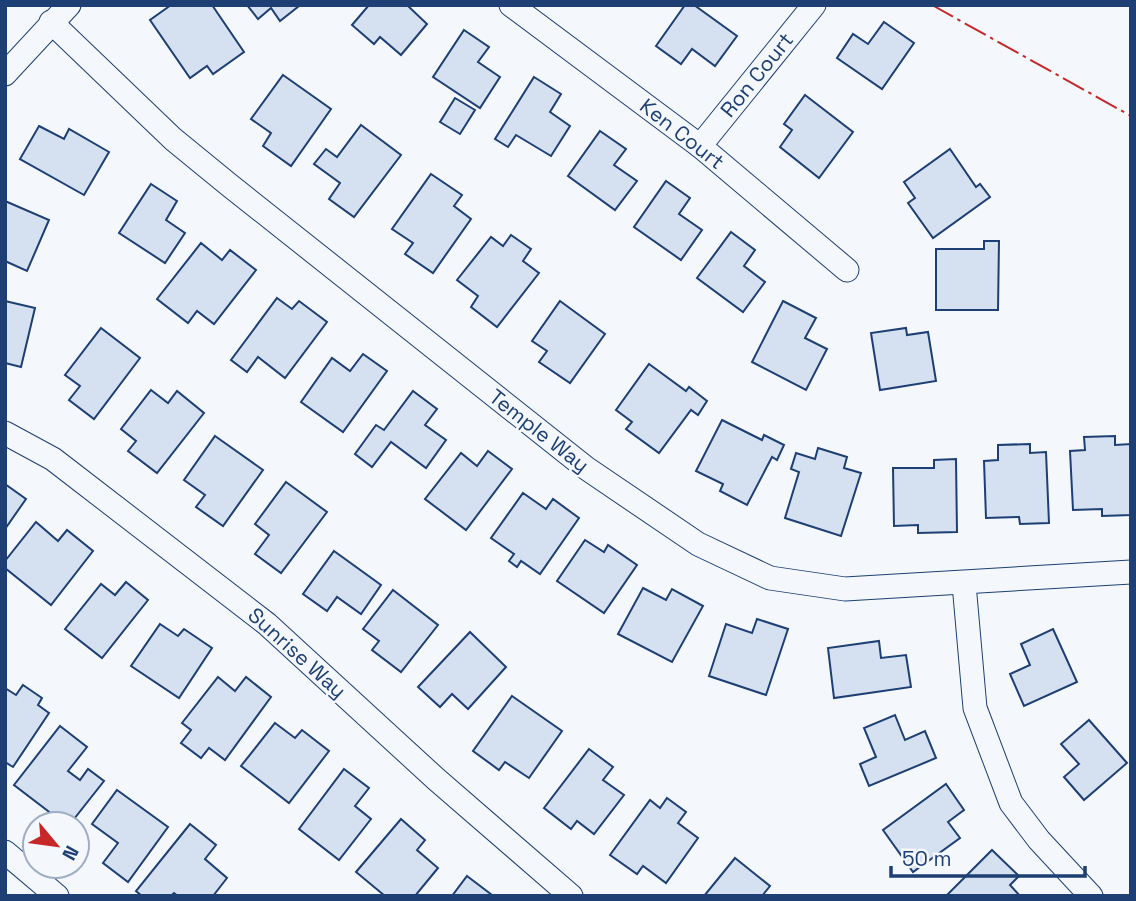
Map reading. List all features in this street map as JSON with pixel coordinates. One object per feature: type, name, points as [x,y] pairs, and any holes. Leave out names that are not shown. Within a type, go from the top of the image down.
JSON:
[{"type":"street","points":[[5,75],[69,5]]},
{"type":"street","name":"Ken Court","points":[[511,5],[700,146],[847,270]]},
{"type":"street","name":"Ron Court","points":[[700,146],[814,5]]},
{"type":"street","name":"Temple Way","points":[[51,22],[173,139],[228,184],[586,468],[698,544],[770,578],[845,589],[1131,572]]},
{"type":"street","name":"Sunrise Way","points":[[5,433],[53,458],[267,624],[436,779],[572,896]]},
{"type":"street","points":[[964,584],[975,708],[1011,803],[1039,840],[1091,896]]},
{"type":"street","points":[[5,852],[57,896]]},
{"type":"building","points":[[171,5],[212,5],[244,52],[213,74],[207,66],[190,78],[150,20]]},
{"type":"building","points":[[247,5],[299,6],[280,21],[271,8],[258,19]]},
{"type":"building","points":[[369,5],[407,5],[427,24],[401,55],[380,37],[374,44],[352,25]]},
{"type":"building","points":[[685,5],[694,5],[737,36],[715,66],[692,49],[681,64],[656,46]]},
{"type":"building","points":[[884,22],[914,43],[882,89],[837,58],[853,34],[868,44]]},
{"type":"building","points":[[464,30],[489,47],[478,62],[500,77],[480,108],[433,77]]},
{"type":"building","points":[[283,75],[331,109],[291,166],[263,146],[271,133],[251,119]]},
{"type":"building","points":[[534,77],[561,94],[550,112],[570,126],[551,156],[516,135],[508,147],[495,139]]},
{"type":"building","points":[[805,95],[853,132],[819,178],[780,147],[792,130],[784,124]]},
{"type":"building","points":[[455,98],[475,110],[460,134],[440,122]]},
{"type":"building","points":[[361,125],[401,155],[354,217],[329,199],[340,183],[314,164],[326,149],[337,157]]},
{"type":"building","points":[[39,126],[64,139],[69,129],[109,152],[84,195],[20,159]]},
{"type":"building","points":[[600,131],[626,149],[614,165],[637,181],[615,210],[568,176]]},
{"type":"building","points":[[950,149],[976,187],[980,184],[990,197],[933,238],[908,203],[915,198],[904,182]]},
{"type":"building","points":[[431,174],[462,195],[454,206],[471,219],[433,273],[405,254],[413,243],[392,229]]},
{"type":"building","points":[[666,181],[690,198],[679,214],[702,230],[681,260],[634,227]]},
{"type":"building","points":[[151,184],[177,201],[166,220],[185,233],[165,263],[119,233]]},
{"type":"building","points":[[5,201],[49,220],[27,271],[5,261]]},
{"type":"building","points":[[731,232],[755,250],[744,266],[765,282],[743,312],[697,278]]},
{"type":"building","points":[[511,235],[531,249],[523,261],[539,273],[497,327],[471,307],[478,296],[457,280],[491,237],[503,246]]},
{"type":"building","points":[[984,241],[999,241],[998,310],[936,310],[936,249],[984,249]]},
{"type":"building","points":[[201,243],[222,260],[230,250],[256,270],[214,324],[197,311],[188,323],[157,299]]},
{"type":"building","points":[[277,298],[292,309],[299,301],[327,322],[285,378],[258,357],[247,372],[231,360]]},
{"type":"building","points":[[5,301],[35,308],[21,367],[5,363]]},
{"type":"building","points":[[560,301],[605,334],[570,383],[539,362],[547,351],[532,341]]},
{"type":"building","points":[[783,301],[816,318],[805,338],[827,349],[806,390],[752,362]]},
{"type":"building","points":[[101,328],[140,358],[94,419],[69,400],[80,386],[65,375]]},
{"type":"building","points":[[906,328],[907,335],[928,332],[936,381],[880,390],[871,333]]},
{"type":"building","points":[[363,354],[387,371],[343,432],[301,402],[332,358],[350,371]]},
{"type":"building","points":[[649,364],[686,391],[689,387],[707,401],[698,415],[691,410],[659,453],[626,429],[632,422],[616,410]]},
{"type":"building","points":[[151,390],[168,403],[177,391],[204,413],[157,473],[128,451],[136,441],[121,429]]},
{"type":"building","points":[[413,391],[437,409],[425,425],[446,440],[426,468],[391,442],[372,467],[355,454],[376,425],[384,430]]},
{"type":"building","points":[[722,420],[762,440],[764,435],[784,445],[777,460],[772,457],[747,505],[720,491],[723,484],[696,471]]},
{"type":"building","points":[[215,436],[263,470],[223,526],[196,507],[205,495],[184,480]]},
{"type":"building","points":[[1115,436],[1115,445],[1131,444],[1131,515],[1102,516],[1102,509],[1073,510],[1070,451],[1085,450],[1084,437]]},
{"type":"building","points":[[1030,444],[1030,453],[1046,452],[1049,523],[1020,524],[1019,517],[986,518],[984,461],[998,460],[998,445]]},
{"type":"building","points":[[818,448],[847,457],[844,468],[861,473],[841,536],[785,518],[799,472],[791,469],[796,453],[815,459]]},
{"type":"building","points":[[488,451],[512,469],[466,530],[425,499],[461,453],[477,466]]},
{"type":"building","points":[[956,459],[957,532],[918,533],[918,525],[894,526],[893,468],[934,468],[934,460]]},
{"type":"building","points":[[286,482],[327,512],[281,573],[255,554],[269,535],[255,524]]},
{"type":"building","points":[[5,484],[26,499],[5,529]]},
{"type":"building","points":[[523,493],[546,509],[553,499],[579,518],[540,574],[521,561],[517,567],[509,561],[514,554],[491,538]]},
{"type":"building","points":[[36,522],[58,541],[67,530],[93,551],[51,605],[5,568],[5,561]]},
{"type":"building","points":[[585,540],[604,552],[608,545],[637,565],[604,613],[557,581]]},
{"type":"building","points":[[334,551],[381,585],[361,614],[337,597],[327,611],[303,594]]},
{"type":"building","points":[[126,582],[148,600],[102,658],[65,629],[101,584],[115,595]]},
{"type":"building","points":[[643,588],[666,600],[672,589],[703,606],[672,662],[618,634]]},
{"type":"building","points":[[393,590],[438,625],[401,672],[372,650],[379,641],[363,629]]},
{"type":"building","points":[[757,619],[788,629],[766,695],[709,676],[726,624],[752,633]]},
{"type":"building","points":[[160,624],[178,636],[184,629],[212,648],[179,698],[131,666]]},
{"type":"building","points":[[1053,629],[1077,682],[1024,706],[1010,674],[1030,665],[1021,644]]},
{"type":"building","points":[[470,632],[506,667],[468,709],[452,694],[440,707],[418,687]]},
{"type":"building","points":[[879,641],[881,658],[906,655],[911,687],[834,698],[828,648]]},
{"type":"building","points":[[218,677],[235,691],[246,677],[271,697],[225,760],[209,748],[201,758],[181,743],[191,730],[182,723]]},
{"type":"building","points":[[23,685],[42,698],[38,705],[49,713],[13,767],[5,762],[5,688],[16,695]]},
{"type":"building","points":[[512,696],[562,731],[529,778],[505,762],[499,770],[473,751]]},
{"type":"building","points":[[895,715],[905,740],[925,731],[936,758],[869,786],[860,764],[876,757],[864,728]]},
{"type":"building","points":[[1089,720],[1127,763],[1084,800],[1064,777],[1079,764],[1061,744]]},
{"type":"building","points":[[275,723],[295,738],[302,730],[329,751],[289,803],[241,766]]},
{"type":"building","points":[[60,726],[87,747],[68,771],[80,780],[88,769],[104,781],[81,810],[47,810],[14,785]]},
{"type":"building","points":[[589,749],[613,767],[603,780],[624,795],[594,834],[577,821],[571,829],[544,808]]},
{"type":"building","points":[[344,769],[369,788],[355,806],[371,819],[339,860],[299,829]]},
{"type":"building","points":[[946,784],[964,810],[948,822],[960,838],[913,872],[883,830]]},
{"type":"building","points":[[117,790],[168,827],[128,882],[103,863],[118,843],[92,824]]},
{"type":"building","points":[[667,798],[686,812],[678,823],[698,838],[666,883],[643,866],[637,874],[610,855],[650,800],[660,808]]},
{"type":"building","points":[[401,819],[425,840],[417,850],[438,868],[415,896],[385,896],[356,872]]},
{"type":"building","points":[[190,824],[216,845],[205,859],[227,878],[213,896],[178,896],[174,893],[171,896],[142,896],[136,891]]},
{"type":"building","points":[[992,850],[1019,876],[1010,885],[1020,896],[950,896],[948,894]]},
{"type":"building","points":[[735,858],[770,886],[762,896],[704,896]]},
{"type":"building","points":[[467,876],[492,895],[492,896],[452,896]]},
{"type":"power","points":[[932,5],[1131,116]]}]
